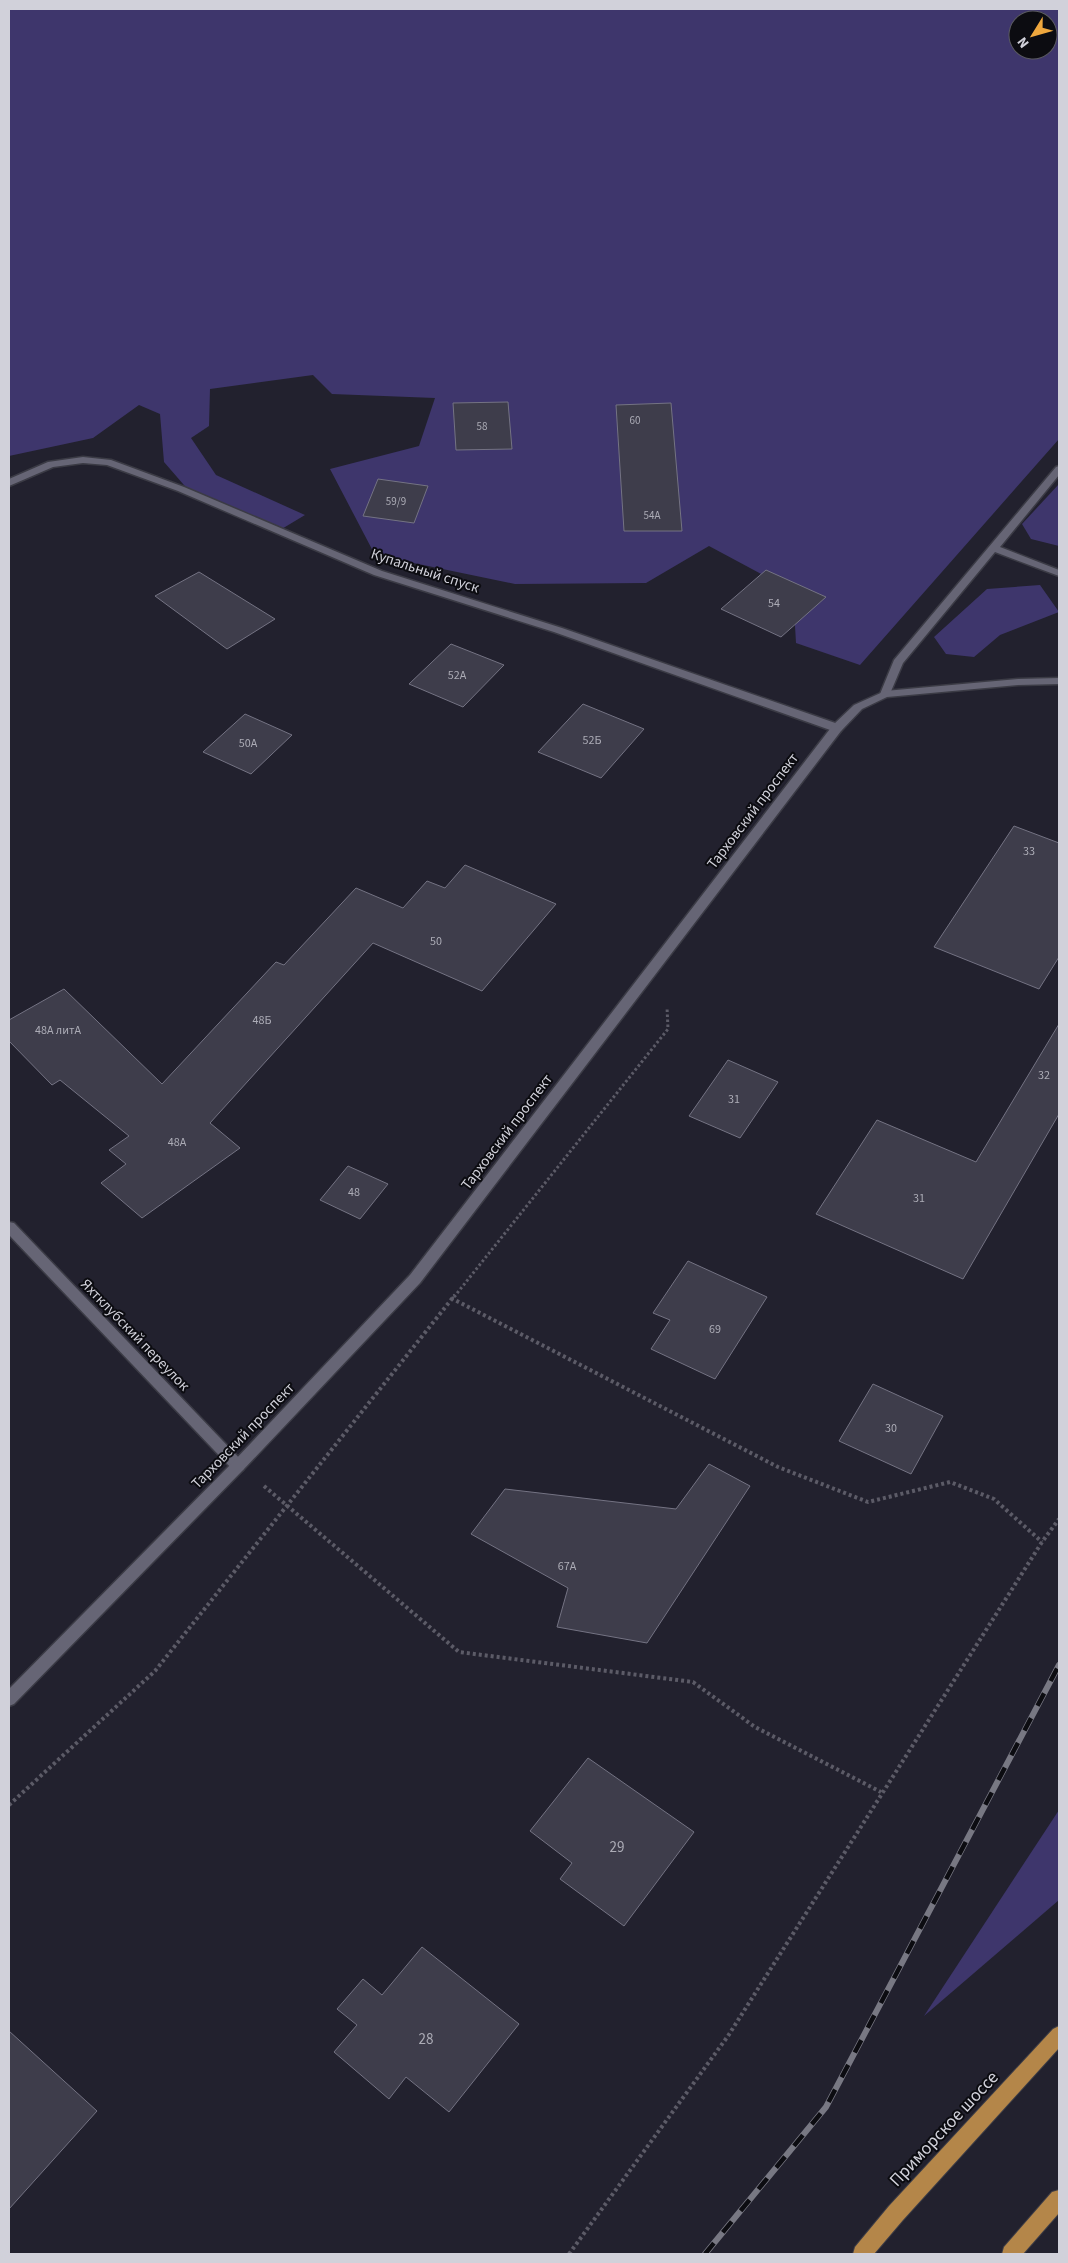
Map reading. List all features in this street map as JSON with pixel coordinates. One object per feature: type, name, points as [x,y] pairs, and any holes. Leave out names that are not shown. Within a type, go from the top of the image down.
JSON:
[{"type":"highway","name":"Приморское шоссе","points":[[862,2254],[896,2213],[1059,2035]]},
{"type":"highway","points":[[1011,2254],[1059,2199]]},
{"type":"street","name":"Купальный спуск","points":[[9,483],[51,464],[83,460],[108,462],[181,489],[378,573],[558,630],[836,728]]},
{"type":"street","points":[[886,694],[898,662],[1059,469]]},
{"type":"street","points":[[994,548],[1059,573]]},
{"type":"street","name":"Тарховский проспект","points":[[9,1699],[238,1466],[415,1279],[836,728],[858,707],[886,694],[1018,682],[1059,681]]},
{"type":"street","name":"Яхтклубский переулок","points":[[9,1227],[238,1466]]},
{"type":"path","points":[[9,1804],[155,1671],[288,1506],[451,1298],[668,1030],[667,950]]},
{"type":"path","points":[[415,1279],[778,1467],[868,1502],[950,1482],[994,1499],[1042,1542]]},
{"type":"path","points":[[238,1466],[288,1506],[459,1652],[692,1682],[755,1727],[881,1792]]},
{"type":"path","points":[[569,2254],[728,2036],[881,1792],[1042,1542],[1059,1519]]},
{"type":"shaded area","points":[[9,9],[1059,9],[1059,439],[860,665],[796,643],[793,591],[709,546],[646,583],[515,584],[375,555],[330,469],[419,446],[435,398],[332,394],[313,375],[210,389],[209,426],[191,438],[216,475],[305,515],[280,530],[190,492],[164,462],[160,414],[139,405],[93,438],[9,456]]},
{"type":"shaded area","points":[[1059,484],[1059,546],[1031,539],[1022,524]]},
{"type":"shaded area","points":[[1040,585],[1059,612],[1000,635],[974,657],[946,654],[934,637],[987,589]]},
{"type":"shaded area","points":[[1059,1810],[1059,1900],[924,2016]]},
{"type":"building","points":[[508,402],[512,449],[456,450],[453,403]]},
{"type":"building","points":[[671,403],[682,531],[624,531],[616,405]]},
{"type":"building","points":[[378,479],[428,486],[414,523],[363,516]]},
{"type":"building","points":[[766,570],[826,597],[781,637],[721,609]]},
{"type":"building","points":[[199,572],[275,619],[227,649],[155,596]]},
{"type":"building","points":[[451,644],[504,665],[463,707],[409,684]]},
{"type":"building","points":[[583,704],[644,729],[601,778],[538,752]]},
{"type":"building","points":[[245,714],[292,735],[251,774],[203,752]]},
{"type":"building","points":[[1014,826],[1059,843],[1059,957],[1039,989],[934,947]]},
{"type":"building","points":[[465,865],[556,904],[482,991],[373,943],[210,1123],[240,1148],[142,1218],[101,1183],[126,1164],[109,1150],[129,1136],[60,1080],[52,1085],[9,1041],[9,1020],[64,989],[162,1084],[276,962],[284,965],[356,888],[403,908],[427,881],[445,888]]},
{"type":"building","points":[[1059,1024],[1059,1114],[963,1279],[816,1214],[877,1120],[976,1162]]},
{"type":"building","points":[[728,1060],[778,1082],[740,1138],[689,1116]]},
{"type":"building","points":[[348,1166],[388,1184],[360,1219],[320,1200]]},
{"type":"building","points":[[688,1261],[767,1297],[715,1379],[651,1349],[670,1320],[653,1313]]},
{"type":"building","points":[[873,1384],[943,1416],[911,1474],[839,1441]]},
{"type":"building","points":[[709,1464],[750,1486],[647,1643],[557,1627],[568,1588],[471,1534],[505,1489],[676,1509]]},
{"type":"building","points":[[588,1758],[694,1832],[624,1926],[560,1879],[572,1863],[530,1831]]},
{"type":"building","points":[[422,1947],[519,2024],[449,2112],[406,2077],[389,2099],[334,2052],[357,2025],[337,2009],[363,1979],[382,1995]]},
{"type":"building","points":[[9,2031],[97,2111],[9,2209]]},
{"type":"railway","points":[[705,2254],[826,2107],[1059,1665]]}]
